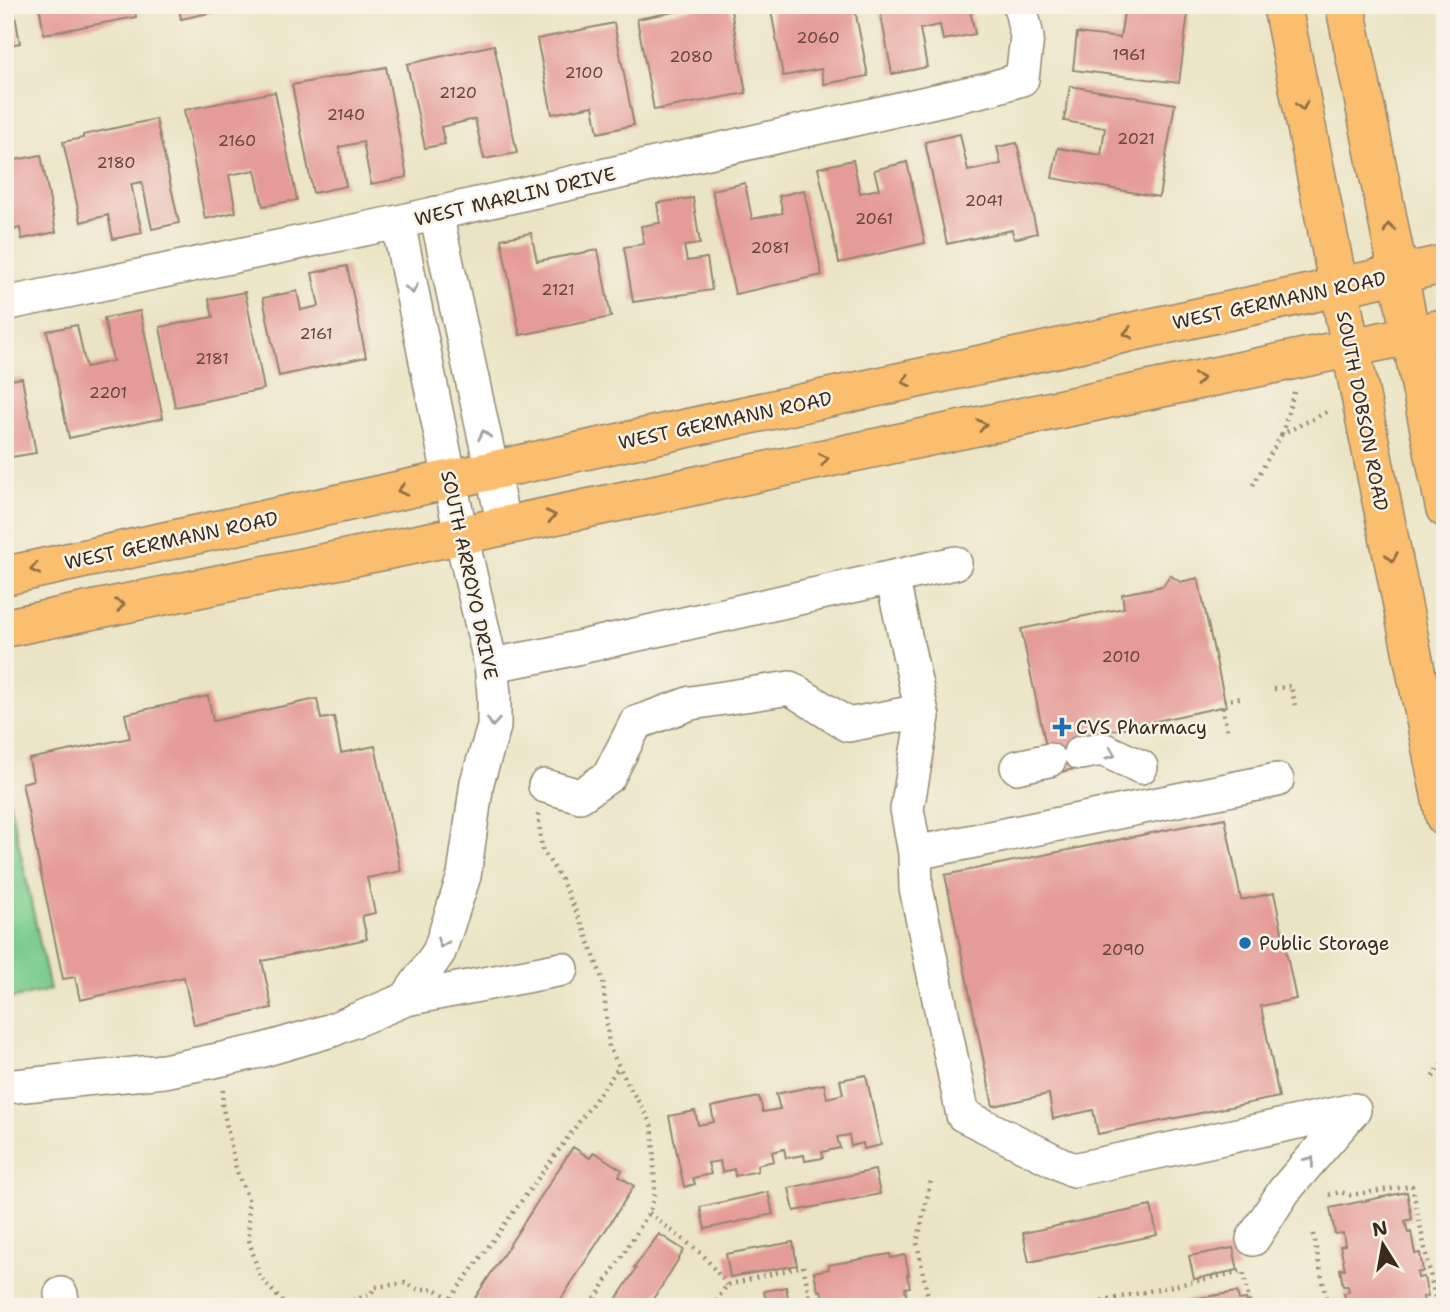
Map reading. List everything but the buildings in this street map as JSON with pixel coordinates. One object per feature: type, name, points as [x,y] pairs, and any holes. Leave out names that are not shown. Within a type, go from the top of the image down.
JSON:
[{"type":"main road","name":"SOUTH DOBSON ROAD","points":[[1282,5],[1445,817]]},
{"type":"main road","points":[[1345,5],[1398,274],[1427,331],[1445,509]]},
{"type":"main road","name":"WEST GERMANN ROAD","points":[[5,576],[1445,264]]},
{"type":"main road","points":[[5,628],[461,536],[1427,331]]},
{"type":"street","name":"WEST MARLIN DRIVE","points":[[5,304],[398,222],[974,93],[1022,79],[1027,37],[1020,5]]},
{"type":"street","points":[[436,213],[504,526]]},
{"type":"street","name":"SOUTH ARROYO DRIVE","points":[[398,222],[461,536],[491,665],[494,727],[477,782],[464,876],[439,952],[406,999]]},
{"type":"street","points":[[491,665],[955,562]]},
{"type":"street","points":[[892,577],[922,717],[907,808],[915,853],[916,888],[964,1115],[1073,1170],[1354,1110],[1284,1191],[1261,1227]]},
{"type":"street","points":[[545,786],[580,796],[609,776],[636,723],[691,703],[790,688],[848,725],[921,710]]},
{"type":"street","points":[[1017,767],[1102,750],[1141,767]]},
{"type":"street","points":[[915,853],[1277,780]]},
{"type":"street","points":[[5,1087],[164,1071],[218,1060],[332,1030],[406,999],[562,969]]},
{"type":"path","points":[[1253,485],[1282,435],[1295,387]]},
{"type":"path","points":[[1282,435],[1329,411]]},
{"type":"path","points":[[1274,689],[1292,685],[1295,705]]},
{"type":"path","points":[[1227,730],[1223,704],[1244,697]]},
{"type":"path","points":[[1433,1077],[1445,1059]]},
{"type":"path","points":[[218,1060],[223,1089],[222,1104],[236,1169],[248,1199],[249,1240],[260,1278],[287,1307]]},
{"type":"path","points":[[451,1298],[620,1067]]},
{"type":"path","points":[[590,1307],[649,1213],[655,1193],[653,1134]]},
{"type":"path","points":[[930,1307],[917,1243],[931,1180]]},
{"type":"path","points":[[1329,1195],[1340,1192],[1350,1195],[1412,1186],[1437,1307]]},
{"type":"path","points":[[649,1213],[703,1255],[727,1285]]},
{"type":"path","points":[[1314,1234],[1328,1307]]},
{"type":"path","points":[[712,1307],[727,1285],[803,1266],[812,1307]]},
{"type":"path","points":[[1074,1307],[1243,1271],[1250,1307]]},
{"type":"path","points":[[333,1307],[371,1294],[375,1287],[405,1283],[417,1289],[435,1289],[464,1307]]},
{"type":"green space","points":[[5,780],[50,990],[5,1000]]},
{"type":"place","name":"CVS Pharmacy","points":[[1062,727]]},
{"type":"place","name":"Public Storage","points":[[1245,943]]}]
